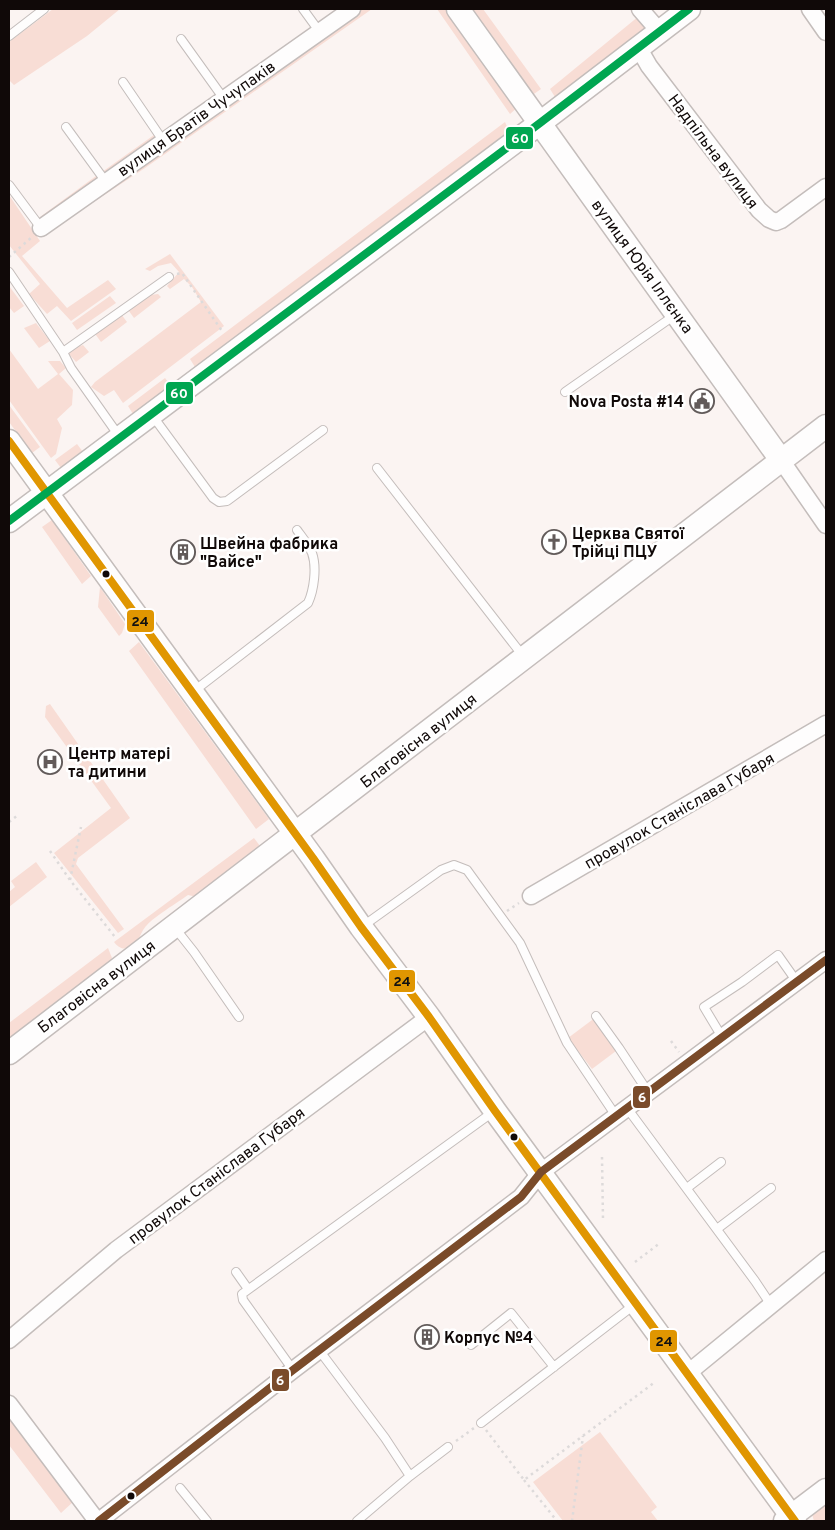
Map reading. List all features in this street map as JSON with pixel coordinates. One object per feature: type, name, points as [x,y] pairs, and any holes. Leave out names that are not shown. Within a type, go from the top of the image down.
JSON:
[{"type":"main road","name":"вулиця Юрія Іллєнка","points":[[458,9],[782,460]]},
{"type":"main road","points":[[9,521],[689,9]]},
{"type":"main road","name":"Благовісна вулиця","points":[[9,1053],[826,426]]},
{"type":"main road","points":[[9,441],[361,927],[429,1017],[495,1111],[688,1373],[791,1520],[826,1490]]},
{"type":"street","name":"вулиця Братів Чучупаків","points":[[41,228],[352,9]]},
{"type":"street","points":[[640,9],[660,32]]},
{"type":"street","points":[[810,9],[826,32]]},
{"type":"street","name":"Надпільна вулиця","points":[[638,47],[649,66],[741,187],[769,220],[776,222],[781,220],[826,187]]},
{"type":"street","name":"вулиця Юрія Іллєнка","points":[[782,460],[826,524]]},
{"type":"street","name":"провулок Станіслава Губаря","points":[[531,896],[826,724]]},
{"type":"street","points":[[10,1409],[98,1521],[520,1197],[541,1172],[826,960]]},
{"type":"street","name":"провулок Станіслава Губаря","points":[[9,1340],[116,1250],[429,1017]]},
{"type":"street","points":[[688,1373],[826,1260]]},
{"type":"lane","points":[[9,36],[44,9]]},
{"type":"lane","points":[[303,9],[319,31]]},
{"type":"lane","points":[[181,39],[224,99]]},
{"type":"lane","points":[[124,82],[164,142]]},
{"type":"lane","points":[[66,126],[106,182]]},
{"type":"lane","points":[[9,185],[41,228]]},
{"type":"lane","points":[[9,272],[63,352],[71,368],[120,437]]},
{"type":"lane","points":[[63,352],[169,277]]},
{"type":"lane","points":[[565,392],[677,314]]},
{"type":"lane","points":[[151,414],[213,498],[219,502],[227,501],[323,430]]},
{"type":"lane","points":[[377,468],[524,658]]},
{"type":"lane","points":[[192,693],[308,603],[313,588],[313,558],[308,546],[297,530]]},
{"type":"lane","points":[[361,927],[440,870],[454,865],[461,867],[472,875],[520,943],[567,1043],[622,1112],[687,1188],[771,1305]]},
{"type":"lane","points":[[174,926],[239,1018]]},
{"type":"lane","points":[[722,1037],[704,1007],[778,955],[797,982]]},
{"type":"lane","points":[[596,1016],[648,1092]]},
{"type":"lane","points":[[293,1370],[243,1300],[242,1294],[495,1111]]},
{"type":"lane","points":[[687,1188],[721,1162]]},
{"type":"lane","points":[[717,1229],[771,1188]]},
{"type":"lane","points":[[236,1272],[248,1289]]},
{"type":"lane","points":[[481,1423],[637,1303]]},
{"type":"lane","points":[[471,1345],[511,1313],[554,1367]]},
{"type":"lane","points":[[319,1350],[385,1438],[410,1476]]},
{"type":"lane","points":[[357,1521],[448,1447]]},
{"type":"lane","points":[[180,1488],[208,1521]]},
{"type":"path","points":[[9,257],[41,228]]},
{"type":"path","points":[[169,277],[182,273],[222,331]]},
{"type":"path","points":[[9,822],[18,815]]},
{"type":"path","points":[[70,880],[81,827]]},
{"type":"path","points":[[50,851],[70,880],[115,937]]},
{"type":"path","points":[[501,915],[531,896]]},
{"type":"path","points":[[602,1157],[603,1219]]},
{"type":"path","points":[[635,1262],[660,1243]]},
{"type":"path","points":[[524,1480],[655,1382]]},
{"type":"path","points":[[448,1447],[481,1423],[557,1521]]},
{"type":"path","points":[[572,1521],[583,1436]]},
{"type":"shaded area","points":[[53,9],[120,9],[87,36],[14,85],[9,80],[9,42]]},
{"type":"shaded area","points":[[362,9],[372,9],[145,168],[68,219],[67,215]]},
{"type":"shaded area","points":[[437,9],[450,9],[519,106],[510,114]]},
{"type":"shaded area","points":[[469,9],[483,9],[541,89],[531,96]]},
{"type":"shaded area","points":[[639,16],[648,27],[555,97],[550,89]]},
{"type":"shaded area","points":[[505,122],[509,131],[195,367],[190,359]]},
{"type":"shaded area","points":[[154,135],[158,141],[106,178],[102,172]]},
{"type":"shaded area","points":[[96,176],[100,182],[51,215],[40,217]]},
{"type":"shaded area","points":[[9,195],[40,241],[22,256],[67,308],[108,280],[116,289],[71,321],[57,306],[47,314],[29,294],[40,284],[9,245]]},
{"type":"shaded area","points":[[170,254],[224,326],[123,403],[114,390],[104,396],[91,387],[95,382],[201,302],[192,287],[184,279],[170,289],[167,286],[179,272],[171,263],[158,266],[150,271],[145,269]]},
{"type":"shaded area","points":[[9,286],[24,306],[14,313],[9,307]]},
{"type":"shaded area","points":[[158,294],[161,297],[134,318],[126,307],[143,296]]},
{"type":"shaded area","points":[[110,296],[116,303],[77,330],[72,323]]},
{"type":"shaded area","points":[[121,314],[127,322],[101,342],[93,331]]},
{"type":"shaded area","points":[[36,323],[50,341],[39,348],[24,328]]},
{"type":"shaded area","points":[[83,345],[89,352],[76,362],[69,354],[74,348]]},
{"type":"shaded area","points":[[9,349],[38,389],[58,374],[48,361],[60,361],[66,368],[59,374],[73,390],[72,405],[57,419],[62,428],[56,454],[51,458],[9,400]]},
{"type":"shaded area","points":[[165,378],[171,386],[133,414],[128,406]]},
{"type":"shaded area","points":[[9,405],[40,447],[32,453],[9,422]]},
{"type":"shaded area","points":[[77,444],[83,452],[61,468],[55,460]]},
{"type":"shaded area","points":[[52,520],[91,576],[82,584],[42,527]]},
{"type":"shaded area","points":[[100,587],[125,624],[119,636],[98,607]]},
{"type":"shaded area","points":[[139,642],[269,819],[256,829],[129,651]]},
{"type":"shaded area","points":[[50,704],[130,818],[78,858],[76,864],[124,929],[118,933],[54,853],[111,808],[45,717],[46,706]]},
{"type":"shaded area","points":[[254,838],[260,846],[197,897],[188,895],[151,921],[134,944],[123,948],[114,942]]},
{"type":"shaded area","points":[[36,862],[47,877],[9,907],[9,892],[15,887],[11,881]]},
{"type":"shaded area","points":[[108,948],[112,958],[108,964],[9,1040],[9,1023]]},
{"type":"shaded area","points":[[596,1017],[620,1048],[592,1069],[568,1038]]},
{"type":"shaded area","points":[[9,1418],[11,1418],[73,1502],[61,1513],[9,1445]]},
{"type":"shaded area","points":[[600,1432],[657,1507],[651,1512],[658,1521],[563,1521],[533,1482]]},
{"type":"shaded area","points":[[826,1500],[826,1521],[814,1521],[812,1514]]},
{"type":"transit line","name":"60","points":[[9,521],[689,9]]},
{"type":"transit line","name":"24","points":[[9,441],[795,1521]]},
{"type":"transit line","name":"6","points":[[99,1521],[293,1370],[521,1197],[541,1172],[826,960]]},
{"type":"place","name":"Nova Posta #14","points":[[702,401]]},
{"type":"place","name":"Церква Святої Трійці ПЦУ","points":[[554,542]]},
{"type":"place","name":"Швейна фабрика \"Вайсе\"","points":[[183,552]]},
{"type":"place","name":"Центр матері та дитини","points":[[50,762]]},
{"type":"place","name":"Корпус №4","points":[[427,1337]]}]
